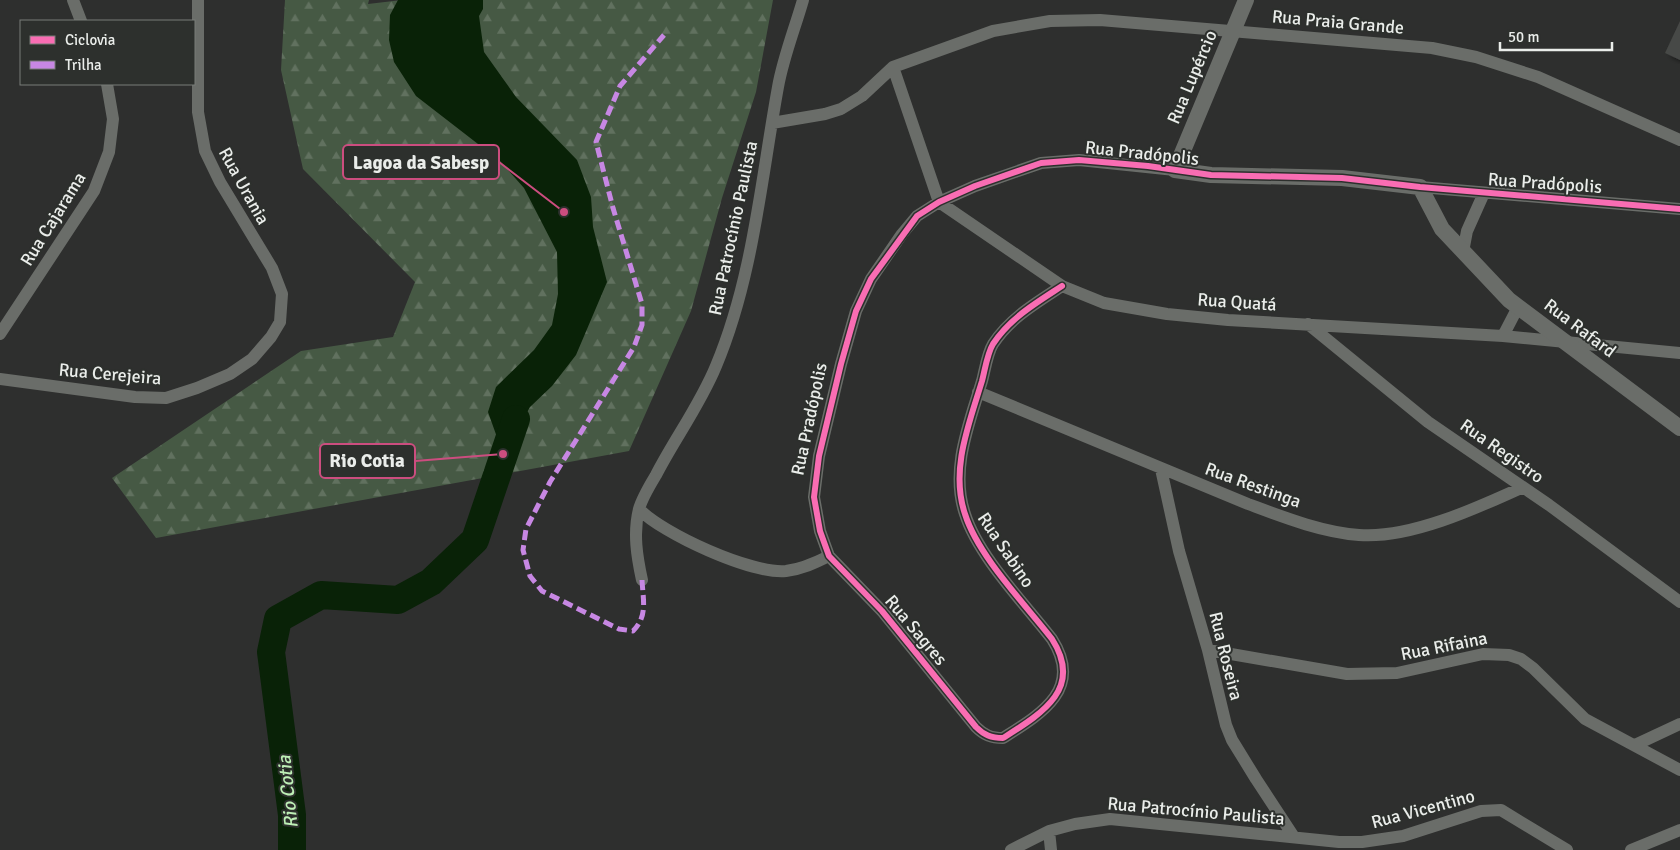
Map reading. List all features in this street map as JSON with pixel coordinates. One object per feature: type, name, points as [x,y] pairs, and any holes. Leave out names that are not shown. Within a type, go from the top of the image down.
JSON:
[{"type":"street","points":[[73,0],[81,20]]},
{"type":"street","name":"Rua Urania","points":[[198,0],[198,112],[204,151],[220,182],[272,268],[282,294],[280,322]]},
{"type":"street","name":"Rua Patrocínio Paulista","points":[[639,509],[664,460],[698,403],[722,349],[743,280],[778,85],[803,0]]},
{"type":"street","name":"Rua Lupércio","points":[[1175,170],[1246,0]]},
{"type":"street","name":"Rua Praia Grande","points":[[772,123],[811,117],[841,109],[862,96],[893,67],[993,31],[1050,21],[1109,20],[1423,47],[1476,57],[1538,77],[1680,140]]},
{"type":"street","points":[[893,67],[939,202]]},
{"type":"street","name":"Rua Cajarama","points":[[0,334],[94,191],[109,152],[112,128],[113,119],[107,85]]},
{"type":"street","name":"Rua Pradópolis","points":[[829,556],[820,531],[814,497],[819,456],[840,364],[856,311],[871,279],[917,216],[939,202],[975,186],[1040,163],[1079,160],[1211,175],[1342,178],[1420,188],[1680,209]]},
{"type":"street","name":"Rua Rafard","points":[[1420,188],[1439,224],[1463,252],[1518,307],[1680,428]]},
{"type":"street","points":[[1463,252],[1467,231],[1484,193]]},
{"type":"street","name":"Rua Quatá","points":[[939,202],[1062,286],[1104,303],[1167,314],[1503,336],[1680,353]]},
{"type":"street","name":"Rua Sabino","points":[[976,727],[990,737],[1003,738],[1038,716],[1054,700],[1062,680],[1064,664],[1060,652],[1052,639],[993,564],[965,515],[958,487],[962,452],[992,346],[1012,320],[1062,286]]},
{"type":"street","points":[[1503,336],[1518,307]]},
{"type":"street","name":"Rua Cerejeira","points":[[0,379],[135,397],[166,398],[197,388],[230,374],[252,358],[271,337],[280,322]]},
{"type":"street","name":"Rua Registro","points":[[1308,324],[1428,422],[1523,487],[1680,602]]},
{"type":"street","name":"Rua Restinga","points":[[978,392],[1161,469],[1288,518],[1359,535],[1388,534],[1443,520],[1478,508],[1523,487]]},
{"type":"street","name":"Rua Roseira","points":[[1161,469],[1178,551],[1208,650],[1219,699],[1232,740],[1294,837]]},
{"type":"street","points":[[639,509],[658,525],[678,536],[731,559],[762,568],[784,571],[805,567],[829,556]]},
{"type":"street","points":[[639,509],[636,553],[642,580]]},
{"type":"street","name":"Rua Sagres","points":[[829,556],[882,611],[976,727]]},
{"type":"street","name":"Rua Rifaina","points":[[1208,650],[1340,673],[1370,674],[1397,673],[1483,654],[1500,653],[1521,659],[1585,719],[1598,728],[1634,744],[1680,770]]},
{"type":"street","points":[[1634,744],[1680,724]]},
{"type":"street","name":"Rua Vicentino","points":[[1294,837],[1339,842],[1362,842],[1403,836],[1481,811],[1501,810],[1567,850]]},
{"type":"street","name":"Rua Patrocínio Paulista","points":[[1011,850],[1049,831],[1076,824],[1110,819],[1294,837]]},
{"type":"street","points":[[1631,850],[1680,830]]},
{"type":"street","points":[[1049,831],[1051,850]]},
{"type":"green space","points":[[285,0],[369,0],[368,4],[402,0],[773,0],[756,92],[722,198],[691,311],[629,451],[156,538],[112,478],[301,351],[393,337],[415,282],[303,169],[281,70]]},
{"type":"shaded area","points":[[398,0],[483,0],[483,9],[479,16],[484,52],[516,97],[577,160],[591,197],[593,227],[607,282],[576,355],[552,386],[530,407],[503,454],[488,412],[496,387],[534,350],[552,325],[558,294],[557,252],[524,188],[500,161],[416,96],[394,62],[389,40],[390,15]]},
{"type":"building","points":[[1680,21],[1680,60],[1665,53]]},
{"type":"waterway","name":"Rio Cotia","points":[[292,850],[292,815],[271,652],[278,619],[321,595],[398,600],[431,582],[475,540],[516,419]]},
{"type":"marked path","points":[[642,580],[644,607],[641,620],[633,631],[619,629],[542,591],[530,576],[523,550],[526,529],[550,482],[634,347],[642,325],[642,304],[613,208],[596,142],[620,86],[664,35]]},
{"type":"cycle path","points":[[1062,286],[1015,319],[993,344],[967,430],[960,464],[961,497],[971,530],[991,563],[1052,639],[1061,657],[1063,672],[1061,686],[1054,698],[1044,709],[1003,738],[991,737],[976,727],[882,611],[829,556],[820,531],[814,497],[819,456],[856,311],[871,279],[917,216],[939,202],[975,186],[1041,163],[1079,160],[1148,166],[1211,175],[1342,178],[1420,187],[1680,209]]},
{"type":"place","name":"Lagoa da Sabesp","points":[[564,212]]},
{"type":"place","name":"Rio Cotia","points":[[503,454]]}]
